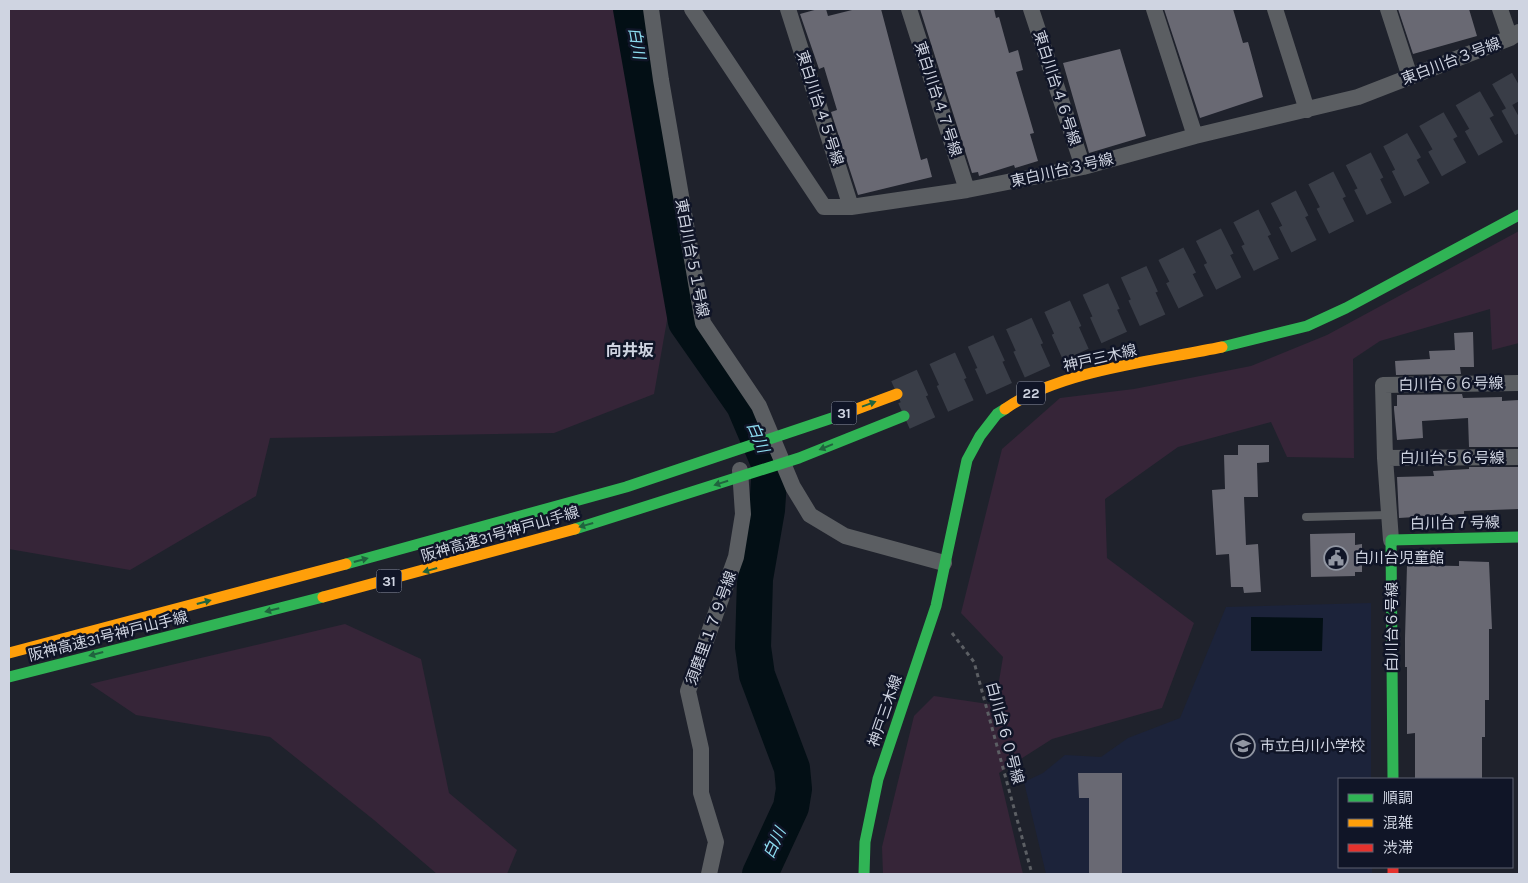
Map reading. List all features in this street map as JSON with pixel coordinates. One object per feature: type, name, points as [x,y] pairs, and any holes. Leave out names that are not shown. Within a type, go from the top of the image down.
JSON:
[{"type":"main road","name":"神戸三木線","points":[[864,874],[864,851],[868,814],[934,610],[967,460],[980,436],[997,414],[1023,396],[1059,383],[1095,373],[1256,340],[1307,326],[1346,308],[1519,216]]},
{"type":"main road","name":"阪神高速31号神戸山手線","points":[[9,653],[626,487],[791,433],[897,394]]},
{"type":"main road","name":"阪神高速31号神戸山手線","points":[[9,677],[406,577],[633,512],[801,457],[904,416]]},
{"type":"main road","name":"白川台７号線","points":[[1391,540],[1519,537]]},
{"type":"main road","name":"白川台６号線","points":[[1391,540],[1393,778]]},
{"type":"street","name":"東白川台５１号線","points":[[651,9],[664,99],[703,323],[759,406],[793,487],[810,515],[845,536],[944,563]]},
{"type":"street","name":"東白川台３号線","points":[[692,9],[824,207],[851,207],[967,190],[1083,167],[1195,136],[1358,97],[1515,35]]},
{"type":"street","name":"東白川台４５号線","points":[[788,9],[851,207]]},
{"type":"street","name":"東白川台４７号線","points":[[909,9],[967,190]]},
{"type":"street","name":"東白川台４６号線","points":[[1031,9],[1083,167]]},
{"type":"street","points":[[1154,9],[1195,136]]},
{"type":"street","points":[[1275,9],[1308,110]]},
{"type":"street","points":[[1388,9],[1410,77]]},
{"type":"street","points":[[1500,9],[1515,35]]},
{"type":"street","name":"白川台６６号線","points":[[1384,385],[1519,384]]},
{"type":"street","name":"白川台６号線","points":[[1384,385],[1385,458],[1391,540]]},
{"type":"street","name":"須磨里１７９号線","points":[[709,874],[716,842],[701,793],[702,749],[688,691],[736,557],[742,514],[738,444],[770,434]]},
{"type":"street","name":"白川台５６号線","points":[[1385,458],[1519,457]]},
{"type":"lane","points":[[1306,517],[1388,516]]},
{"type":"path","name":"白川台６０号線","points":[[934,610],[974,662],[1032,874]]},
{"type":"shaded area","points":[[9,9],[619,9],[672,292],[654,394],[554,433],[270,438],[256,496],[130,570],[9,549]]},
{"type":"shaded area","points":[[1519,231],[1519,343],[1492,350],[1490,309],[1380,341],[1353,359],[1354,458],[1287,457],[1271,422],[1178,447],[1105,499],[1107,558],[1194,623],[1162,708],[1052,739],[999,773],[1023,874],[883,874],[882,847],[914,716],[934,696],[995,705],[1003,657],[961,613],[1002,449],[1060,398],[1134,389],[1251,366],[1327,335]]},
{"type":"shaded area","name":"市立白川小学校","points":[[1371,603],[1371,778],[1338,778],[1338,868],[1372,868],[1372,874],[1046,874],[1024,782],[1043,773],[1065,755],[1101,757],[1128,738],[1180,718],[1226,607]]},
{"type":"shaded area","points":[[1251,617],[1323,618],[1322,651],[1251,651]]},
{"type":"shaded area","points":[[345,624],[421,659],[449,793],[517,850],[507,874],[437,874],[374,820],[270,737],[136,715],[90,684]]},
{"type":"building","points":[[818,9],[826,9],[828,16],[856,9],[881,9],[921,160],[927,158],[932,177],[858,195],[831,112],[837,110],[824,67],[819,69],[800,14]]},
{"type":"building","points":[[920,9],[994,9],[996,18],[999,17],[1009,53],[1018,50],[1023,70],[1016,72],[1034,133],[1030,134],[1038,161],[1015,168],[1014,165],[979,176],[978,172],[972,173]]},
{"type":"building","points":[[1164,9],[1233,9],[1243,43],[1248,42],[1263,97],[1200,118]]},
{"type":"building","points":[[1398,9],[1469,9],[1477,36],[1413,54]]},
{"type":"building","points":[[1120,49],[1146,136],[1089,153],[1063,63]]},
{"type":"building","points":[[1473,332],[1474,367],[1460,367],[1461,374],[1396,375],[1395,361],[1430,359],[1429,351],[1455,350],[1454,333]]},
{"type":"building","points":[[1462,394],[1463,398],[1502,397],[1502,401],[1519,400],[1519,447],[1469,447],[1468,418],[1422,421],[1423,438],[1397,440],[1394,406],[1397,406],[1397,395]]},
{"type":"building","points":[[1238,445],[1269,445],[1269,462],[1257,463],[1258,497],[1244,497],[1246,545],[1258,544],[1261,592],[1244,593],[1243,587],[1231,587],[1229,554],[1216,555],[1212,490],[1225,489],[1224,455],[1238,455]]},
{"type":"building","points":[[1469,467],[1519,467],[1519,509],[1464,511],[1464,514],[1399,518],[1397,477],[1434,476],[1433,471],[1469,469]]},
{"type":"building","name":"白川台児童館","points":[[1355,533],[1355,545],[1362,544],[1362,572],[1355,572],[1355,576],[1311,577],[1310,534]]},
{"type":"building","points":[[1459,561],[1489,562],[1492,629],[1489,629],[1489,700],[1485,700],[1485,737],[1482,737],[1482,778],[1415,778],[1415,733],[1407,734],[1405,638],[1407,565],[1459,566]]},
{"type":"building","points":[[1078,773],[1122,773],[1122,874],[1089,874],[1089,798],[1079,798]]},
{"type":"waterway","name":"白川","points":[[631,9],[686,322],[744,405],[770,466],[767,510],[755,579],[753,647],[757,675],[792,768],[794,789],[791,807],[760,874]]},
{"type":"tunnel","points":[[897,394],[1156,277],[1397,155],[1519,85]]},
{"type":"tunnel","points":[[904,416],[1166,299],[1408,179],[1519,117]]},
{"type":"traffic: fast","points":[[1222,347],[1307,326],[1346,308],[1519,215]]},
{"type":"traffic: fast","points":[[864,874],[865,842],[878,779],[936,606],[967,460],[980,436],[997,414],[1005,409]]},
{"type":"traffic: fast","points":[[346,564],[626,487],[838,416]]},
{"type":"traffic: fast","points":[[575,529],[799,458],[904,416]]},
{"type":"traffic: fast","points":[[1393,778],[1391,540],[1519,537]]},
{"type":"traffic: fast","points":[[9,677],[323,597]]},
{"type":"traffic: slow","points":[[1005,409],[1027,396],[1080,376],[1138,362],[1222,347]]},
{"type":"traffic: slow","points":[[838,416],[897,394]]},
{"type":"traffic: slow","points":[[323,597],[575,529]]},
{"type":"traffic: slow","points":[[9,653],[346,564]]},
{"type":"traffic: jam","points":[[1393,868],[1393,874]]},
{"type":"place","name":"白川台児童館","points":[[1336,558]]},
{"type":"place","name":"市立白川小学校","points":[[1243,746]]},
{"type":"district","name":"向井坂","points":[[630,350]]}]
